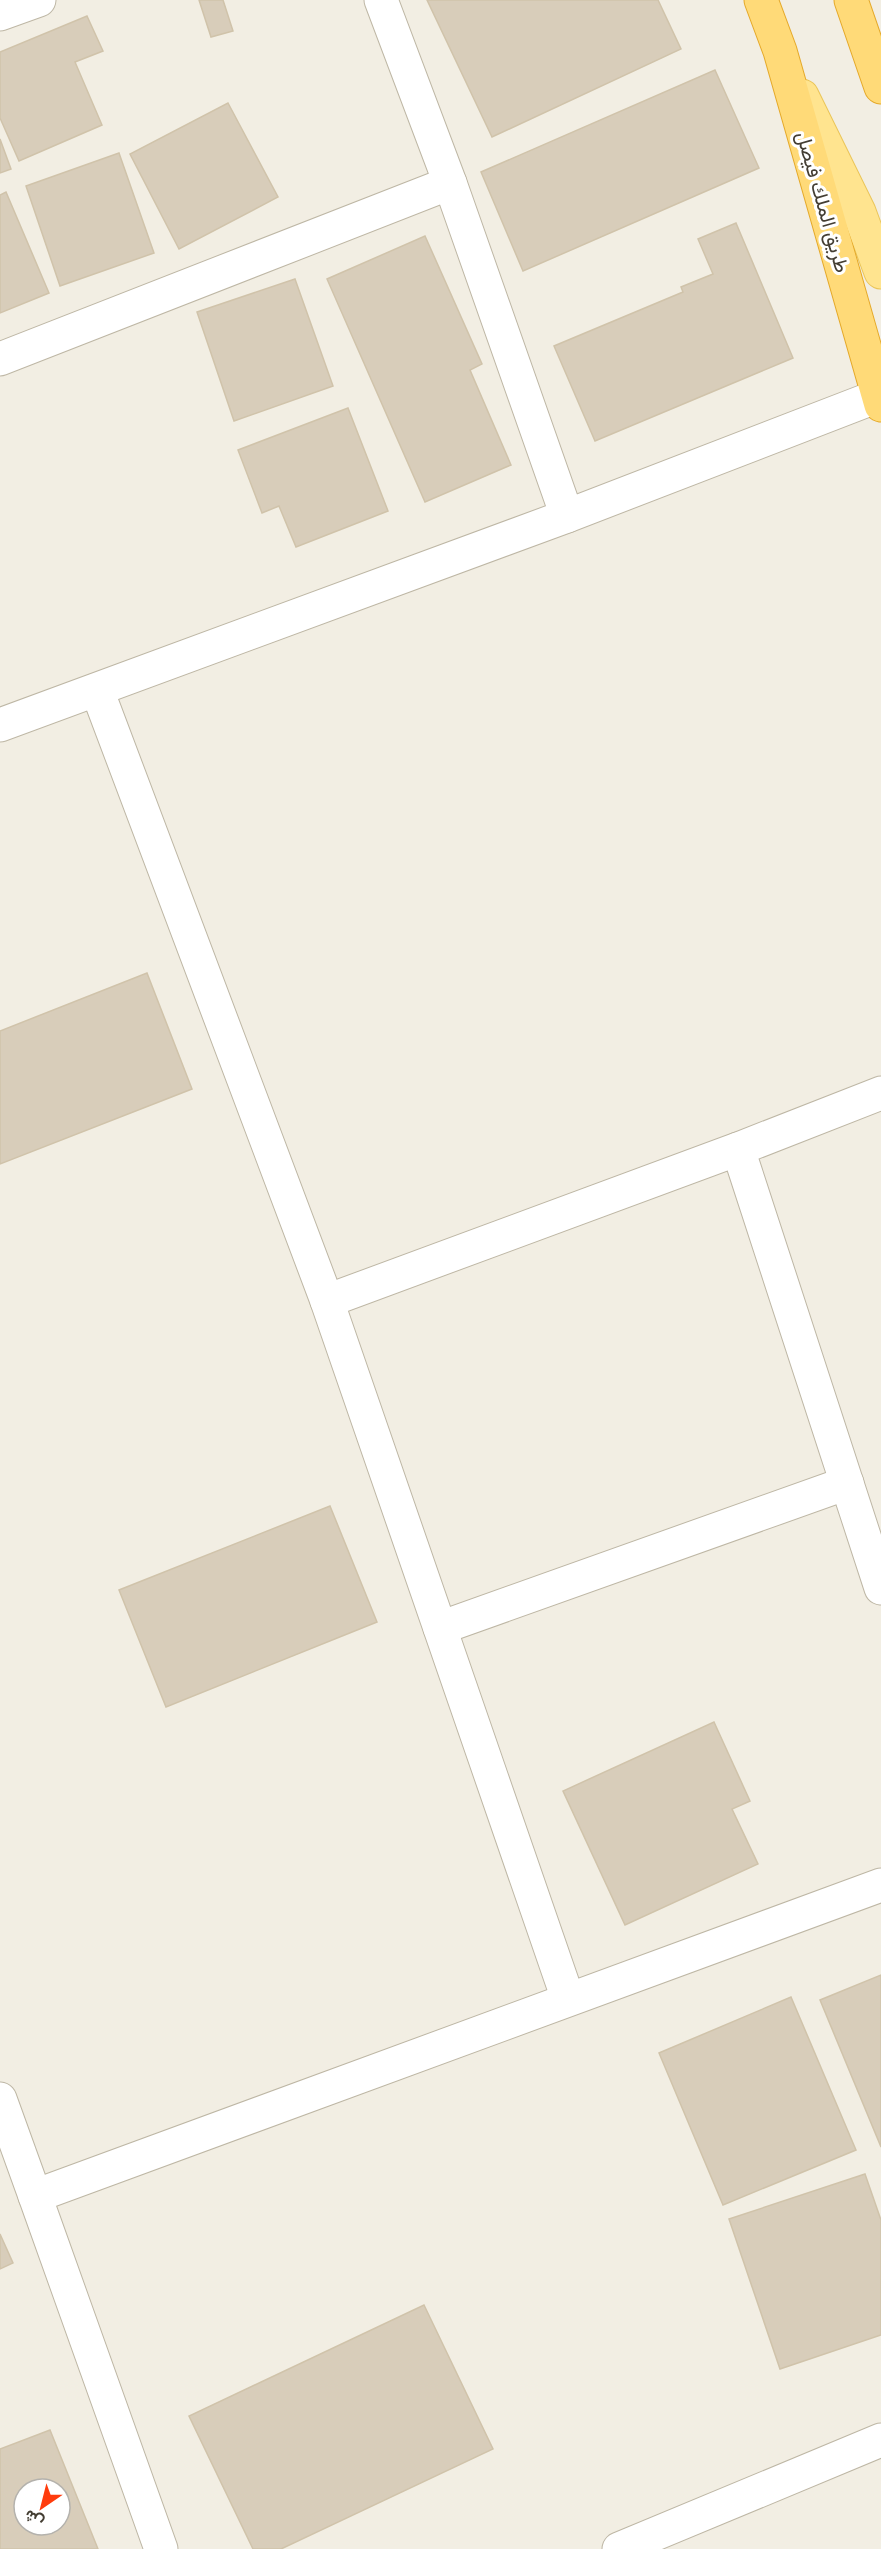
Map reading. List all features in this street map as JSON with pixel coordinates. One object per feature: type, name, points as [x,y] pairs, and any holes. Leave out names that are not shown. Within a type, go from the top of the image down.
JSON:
[{"type":"highway","name":"طريق الملك فيصل","points":[[761,0],[780,51],[879,401]]},
{"type":"highway","points":[[851,0],[881,87]]},
{"type":"main road","points":[[780,51],[859,212],[881,272]]},
{"type":"street","points":[[0,14],[39,0]]},
{"type":"street","points":[[381,0],[450,183],[567,516]]},
{"type":"street","points":[[0,359],[450,183]]},
{"type":"street","points":[[0,725],[879,401]]},
{"type":"street","points":[[97,690],[327,1301],[568,1998]]},
{"type":"street","points":[[327,1301],[738,1149],[881,1093]]},
{"type":"street","points":[[738,1149],[881,1588]]},
{"type":"street","points":[[440,1628],[847,1484]]},
{"type":"street","points":[[35,2196],[568,1998],[881,1885]]},
{"type":"street","points":[[0,2099],[161,2549]]},
{"type":"street","points":[[619,2549],[881,2440]]},
{"type":"building","points":[[199,0],[223,0],[233,31],[211,37]]},
{"type":"building","points":[[427,0],[658,0],[681,49],[492,137]]},
{"type":"building","points":[[87,16],[103,51],[75,62],[102,125],[19,161],[0,118],[0,52]]},
{"type":"building","points":[[715,70],[759,168],[523,271],[481,172]]},
{"type":"building","points":[[228,103],[278,197],[179,249],[130,154]]},
{"type":"building","points":[[0,139],[11,169],[0,173]]},
{"type":"building","points":[[119,153],[154,253],[60,286],[26,186]]},
{"type":"building","points":[[6,192],[49,293],[0,313],[0,195]]},
{"type":"building","points":[[736,223],[793,358],[595,441],[554,346],[683,292],[681,287],[713,274],[698,239]]},
{"type":"building","points":[[425,236],[482,364],[470,370],[511,465],[425,502],[327,279]]},
{"type":"building","points":[[295,279],[333,386],[234,421],[197,312]]},
{"type":"building","points":[[348,408],[388,511],[296,547],[279,506],[262,513],[238,450]]},
{"type":"building","points":[[147,973],[192,1089],[0,1164],[0,1031]]},
{"type":"building","points":[[330,1506],[377,1622],[166,1707],[119,1590]]},
{"type":"building","points":[[714,1722],[750,1801],[732,1809],[758,1864],[625,1925],[563,1791]]},
{"type":"building","points":[[881,1975],[881,2147],[820,2000]]},
{"type":"building","points":[[791,1997],[856,2150],[723,2205],[659,2053]]},
{"type":"building","points":[[865,2174],[881,2220],[881,2335],[780,2369],[729,2219]]},
{"type":"building","points":[[0,2234],[13,2263],[0,2269]]},
{"type":"building","points":[[424,2305],[493,2449],[281,2549],[253,2549],[189,2416]]},
{"type":"building","points":[[50,2430],[69,2477],[12,2477],[12,2537],[72,2537],[72,2485],[98,2549],[0,2549],[0,2449]]}]
